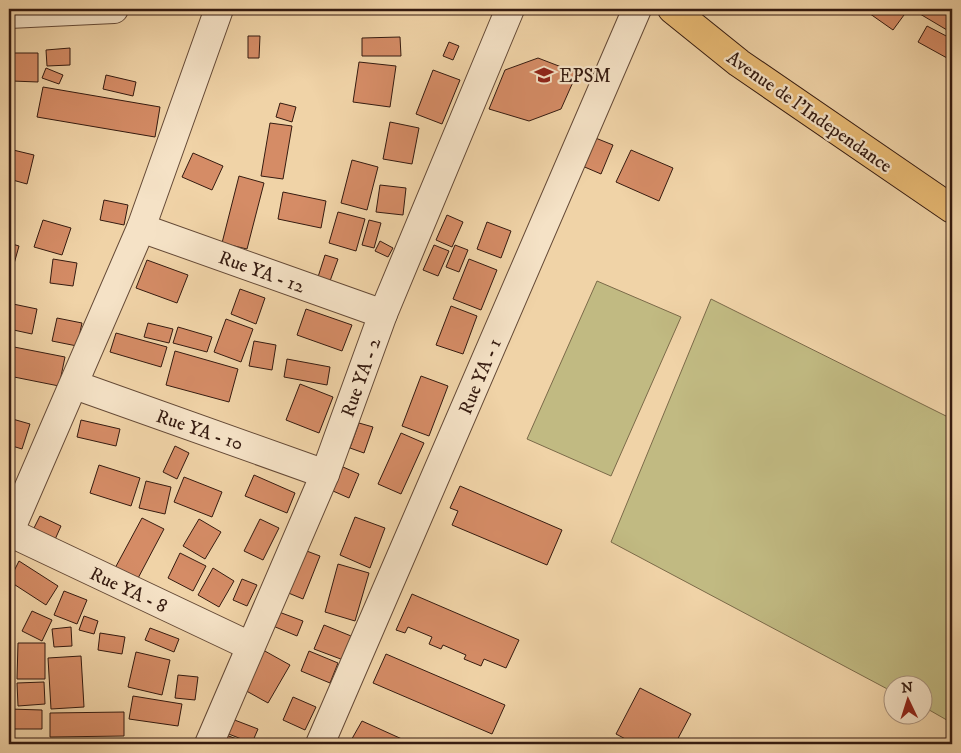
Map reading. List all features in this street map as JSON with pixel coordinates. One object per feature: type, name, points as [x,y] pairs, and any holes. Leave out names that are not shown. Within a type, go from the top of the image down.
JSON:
[{"type":"highway","name":"Avenue de l'Independance","points":[[672,9],[739,63],[952,209]]},
{"type":"street","points":[[23,12],[114,9]]},
{"type":"street","points":[[9,533],[75,385],[141,228],[219,9]]},
{"type":"street","name":"Rue YA - 2","points":[[209,744],[325,474],[383,314],[510,9]]},
{"type":"street","name":"Rue YA - 1","points":[[320,744],[637,9]]},
{"type":"street","name":"Rue YA - 12","points":[[141,228],[383,314]]},
{"type":"street","name":"Rue YA - 10","points":[[75,385],[325,474]]},
{"type":"street","name":"Rue YA - 8","points":[[9,533],[250,646]]},
{"type":"shaded area","points":[[597,281],[681,317],[611,476],[527,439]]},
{"type":"shaded area","points":[[711,299],[952,419],[952,723],[934,713],[934,676],[884,676],[884,687],[611,542]]},
{"type":"building","points":[[868,9],[895,9],[904,15],[893,30],[866,11]]},
{"type":"building","points":[[916,9],[952,9],[952,33],[915,11]]},
{"type":"building","points":[[927,26],[952,39],[952,48],[947,58],[918,42]]},
{"type":"building","points":[[248,36],[260,36],[259,58],[248,58]]},
{"type":"building","points":[[400,37],[401,56],[362,56],[362,38]]},
{"type":"building","points":[[449,42],[459,46],[453,60],[443,56]]},
{"type":"building","points":[[70,48],[70,65],[47,66],[46,50]]},
{"type":"building","points":[[12,53],[38,53],[38,82],[12,81]]},
{"type":"building","points":[[538,58],[577,73],[561,109],[529,121],[489,109],[505,70]]},
{"type":"building","points":[[359,62],[396,66],[390,107],[353,102]]},
{"type":"building","points":[[46,68],[63,75],[59,84],[42,78]]},
{"type":"building","points":[[433,70],[460,80],[442,124],[416,114]]},
{"type":"building","points":[[106,75],[136,82],[133,96],[103,89]]},
{"type":"building","points":[[43,87],[160,107],[155,137],[37,117]]},
{"type":"building","points":[[280,103],[296,107],[292,122],[276,117]]},
{"type":"building","points":[[390,122],[419,128],[412,164],[383,159]]},
{"type":"building","points":[[270,123],[292,126],[283,179],[261,176]]},
{"type":"building","points":[[593,137],[613,145],[601,174],[580,165]]},
{"type":"building","points":[[9,149],[34,155],[27,184],[9,179]]},
{"type":"building","points":[[631,150],[673,168],[659,201],[616,182]]},
{"type":"building","points":[[193,153],[223,166],[212,190],[182,177]]},
{"type":"building","points":[[352,160],[378,167],[367,210],[341,203]]},
{"type":"building","points":[[239,176],[264,183],[247,249],[222,243]]},
{"type":"building","points":[[380,185],[406,188],[403,215],[376,212]]},
{"type":"building","points":[[283,192],[326,201],[321,228],[278,219]]},
{"type":"building","points":[[104,200],[128,205],[124,225],[100,220]]},
{"type":"building","points":[[338,212],[365,219],[356,251],[329,243]]},
{"type":"building","points":[[447,215],[463,222],[452,247],[436,240]]},
{"type":"building","points":[[43,220],[71,228],[62,255],[34,247]]},
{"type":"building","points":[[369,220],[381,223],[374,248],[362,245]]},
{"type":"building","points":[[487,222],[511,231],[501,258],[477,249]]},
{"type":"building","points":[[380,241],[393,248],[388,257],[375,251]]},
{"type":"building","points":[[9,243],[19,246],[12,271],[9,270]]},
{"type":"building","points":[[434,245],[449,251],[438,276],[423,270]]},
{"type":"building","points":[[455,245],[468,250],[459,272],[446,267]]},
{"type":"building","points":[[325,255],[338,259],[330,281],[318,277]]},
{"type":"building","points":[[53,259],[77,263],[73,286],[50,283]]},
{"type":"building","points":[[469,259],[497,270],[481,310],[453,299]]},
{"type":"building","points":[[147,260],[188,275],[177,303],[136,288]]},
{"type":"building","points":[[240,289],[265,298],[256,324],[231,314]]},
{"type":"building","points":[[13,304],[37,309],[32,334],[9,329]]},
{"type":"building","points":[[451,306],[477,316],[463,354],[436,345]]},
{"type":"building","points":[[306,309],[352,325],[342,351],[297,335]]},
{"type":"building","points":[[57,318],[82,323],[77,346],[52,341]]},
{"type":"building","points":[[226,319],[253,329],[241,362],[214,352]]},
{"type":"building","points":[[148,323],[173,329],[169,343],[144,337]]},
{"type":"building","points":[[178,327],[212,337],[207,352],[173,343]]},
{"type":"building","points":[[116,333],[167,347],[161,367],[110,352]]},
{"type":"building","points":[[254,341],[276,345],[272,370],[249,366]]},
{"type":"building","points":[[9,346],[65,357],[59,386],[9,376]]},
{"type":"building","points":[[175,351],[238,369],[229,402],[166,385]]},
{"type":"building","points":[[287,359],[330,367],[327,385],[284,377]]},
{"type":"building","points":[[421,376],[448,386],[429,436],[402,426]]},
{"type":"building","points":[[300,384],[333,397],[319,433],[286,420]]},
{"type":"building","points":[[9,418],[30,424],[22,449],[9,445]]},
{"type":"building","points":[[81,420],[120,429],[116,446],[77,437]]},
{"type":"building","points":[[359,423],[373,427],[364,453],[350,448]]},
{"type":"building","points":[[401,433],[424,443],[401,494],[378,484]]},
{"type":"building","points":[[175,446],[189,453],[177,479],[163,472]]},
{"type":"building","points":[[99,465],[140,478],[131,506],[90,493]]},
{"type":"building","points":[[343,467],[359,474],[349,498],[333,491]]},
{"type":"building","points":[[254,475],[295,493],[287,513],[245,496]]},
{"type":"building","points":[[184,477],[222,492],[212,517],[174,502]]},
{"type":"building","points":[[146,481],[171,487],[165,514],[139,508]]},
{"type":"building","points":[[460,486],[562,530],[547,565],[452,525],[458,511],[450,508]]},
{"type":"building","points":[[40,516],[61,526],[53,544],[31,534]]},
{"type":"building","points":[[355,517],[385,528],[370,568],[340,555]]},
{"type":"building","points":[[142,518],[164,529],[136,582],[114,570]]},
{"type":"building","points":[[199,519],[221,532],[205,559],[183,546]]},
{"type":"building","points":[[260,519],[279,528],[263,560],[244,551]]},
{"type":"building","points":[[304,550],[320,556],[303,599],[286,592]]},
{"type":"building","points":[[180,553],[206,566],[193,591],[168,578]]},
{"type":"building","points":[[19,561],[58,586],[46,605],[9,581]]},
{"type":"building","points":[[338,564],[369,573],[355,621],[325,612]]},
{"type":"building","points":[[213,568],[234,581],[219,607],[198,595]]},
{"type":"building","points":[[242,579],[257,585],[247,606],[233,600]]},
{"type":"building","points":[[64,591],[87,600],[77,624],[54,615]]},
{"type":"building","points":[[412,594],[519,640],[506,668],[484,659],[481,666],[464,659],[466,655],[443,645],[441,649],[429,644],[432,637],[408,627],[405,633],[396,630]]},
{"type":"building","points":[[32,611],[52,620],[42,641],[22,631]]},
{"type":"building","points":[[279,612],[303,621],[297,636],[273,626]]},
{"type":"building","points":[[84,616],[98,621],[94,634],[79,630]]},
{"type":"building","points":[[324,625],[356,638],[346,661],[314,649]]},
{"type":"building","points":[[71,627],[72,646],[54,647],[52,629]]},
{"type":"building","points":[[150,628],[179,639],[174,652],[145,640]]},
{"type":"building","points":[[100,633],[125,637],[122,654],[98,650]]},
{"type":"building","points":[[9,639],[14,641],[10,650],[9,649]]},
{"type":"building","points":[[18,643],[45,643],[45,679],[17,679]]},
{"type":"building","points":[[263,650],[290,665],[268,703],[241,688]]},
{"type":"building","points":[[309,651],[338,663],[330,683],[301,671]]},
{"type":"building","points":[[136,652],[170,660],[162,695],[128,687]]},
{"type":"building","points":[[386,654],[505,705],[492,734],[373,683]]},
{"type":"building","points":[[81,656],[84,707],[51,709],[48,658]]},
{"type":"building","points":[[178,675],[198,677],[195,700],[175,698]]},
{"type":"building","points":[[44,682],[45,704],[18,706],[17,683]]},
{"type":"building","points":[[640,688],[691,714],[675,744],[635,744],[616,734]]},
{"type":"building","points":[[133,696],[182,704],[178,726],[129,719]]},
{"type":"building","points":[[293,697],[316,707],[305,730],[283,720]]},
{"type":"building","points":[[9,709],[42,710],[42,729],[9,729]]},
{"type":"building","points":[[124,712],[124,736],[50,737],[50,713]]},
{"type":"building","points":[[232,719],[258,729],[252,743],[226,733]]},
{"type":"building","points":[[362,721],[413,744],[349,744]]},
{"type":"building","points":[[226,735],[250,744],[221,744]]},
{"type":"building","points":[[612,740],[621,744],[609,744]]},
{"type":"place","name":"EPSM","points":[[544,75]]}]
